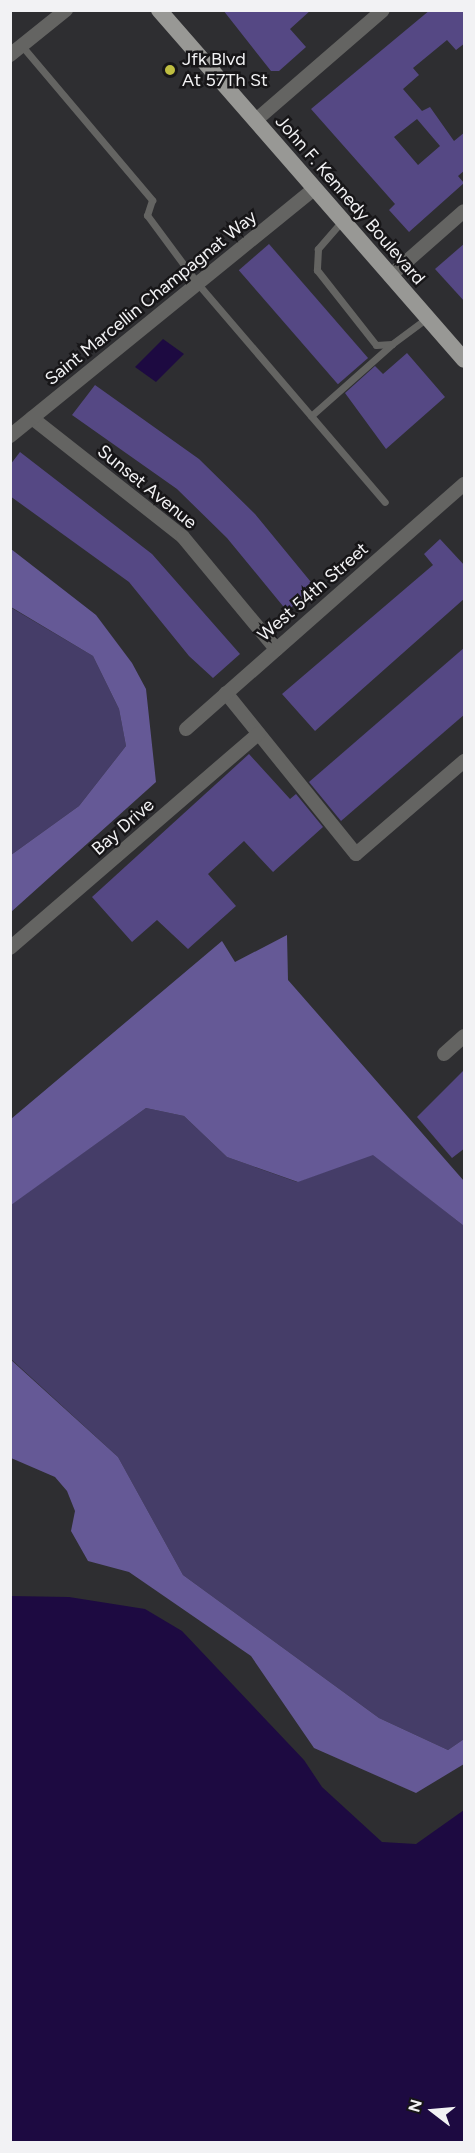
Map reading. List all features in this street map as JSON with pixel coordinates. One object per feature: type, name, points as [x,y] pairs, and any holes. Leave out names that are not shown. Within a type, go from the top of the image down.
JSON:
[{"type":"main road","name":"John F. Kennedy Boulevard","points":[[159,10],[465,360]]},
{"type":"street","points":[[16,50],[66,10]]},
{"type":"street","points":[[255,122],[383,10]]},
{"type":"street","name":"Saint Marcellin Champagnat Way","points":[[10,436],[314,189]]},
{"type":"street","points":[[390,276],[465,211]]},
{"type":"street","name":"Sunset Avenue","points":[[32,418],[183,537],[276,649]]},
{"type":"street","name":"West 54th Street","points":[[186,729],[465,484]]},
{"type":"street","points":[[226,693],[356,854],[465,761]]},
{"type":"street","name":"Bay Drive","points":[[10,948],[258,734]]},
{"type":"street","points":[[444,1054],[465,1036]]},
{"type":"lane","points":[[16,50],[152,200],[147,215],[198,284],[385,502]]},
{"type":"lane","points":[[342,221],[318,249],[317,270],[376,345],[392,344]]},
{"type":"lane","points":[[311,416],[392,344],[428,318]]},
{"type":"shaded area","points":[[163,339],[184,354],[156,382],[135,367]]},
{"type":"shaded area","points":[[11,549],[96,615],[132,663],[146,689],[156,782],[11,912],[11,855],[79,806],[126,746],[119,709],[93,656],[11,607]]},
{"type":"shaded area","points":[[10,607],[93,656],[119,709],[126,746],[79,806],[11,855]]},
{"type":"shaded area","points":[[287,935],[288,980],[464,1181],[464,1226],[373,1155],[298,1182],[227,1157],[184,1116],[146,1108],[11,1205],[11,1119],[222,941],[235,962]]},
{"type":"shaded area","points":[[146,1108],[184,1116],[227,1157],[297,1182],[373,1154],[464,1226],[464,1739],[448,1750],[379,1718],[183,1575],[118,1457],[11,1359],[10,1205]]},
{"type":"shaded area","points":[[10,1359],[118,1457],[183,1575],[379,1718],[448,1750],[464,1739],[464,1764],[416,1793],[314,1748],[251,1656],[129,1572],[88,1561],[71,1531],[75,1511],[67,1491],[55,1477],[11,1458]]},
{"type":"shaded area","points":[[11,1596],[69,1597],[145,1609],[182,1631],[304,1760],[322,1787],[382,1842],[416,1844],[464,1810],[464,2142],[11,2142]]},
{"type":"building","points":[[223,10],[311,10],[290,29],[306,47],[279,71],[271,71]]},
{"type":"building","points":[[430,10],[465,10],[465,43],[456,50],[447,40],[413,68],[419,75],[403,89],[422,111],[430,107],[454,141],[465,132],[465,170],[458,176],[464,183],[409,232],[389,210],[395,204],[311,109]],"holes":[[[417,119],[440,146],[418,165],[394,137]]]},
{"type":"building","points":[[465,243],[465,302],[435,269]]},
{"type":"building","points":[[269,244],[368,358],[338,384],[239,270]]},
{"type":"building","points":[[407,353],[445,397],[386,449],[345,393],[375,366],[383,374]]},
{"type":"building","points":[[95,385],[199,459],[255,514],[315,587],[287,611],[227,538],[177,489],[72,415]]},
{"type":"building","points":[[20,452],[152,554],[240,654],[213,678],[189,656],[129,582],[10,496],[10,465]]},
{"type":"building","points":[[440,539],[465,566],[465,598],[315,731],[282,694],[433,565],[424,554]]},
{"type":"building","points":[[465,647],[465,714],[341,821],[309,782]]},
{"type":"building","points":[[249,754],[290,799],[296,794],[323,827],[273,872],[244,841],[208,874],[236,906],[188,949],[157,920],[132,942],[92,897]]},
{"type":"building","points":[[465,1069],[465,1148],[452,1158],[417,1117]]},
{"type":"place","name":"Jfk Blvd At 57Th St","points":[[170,70]]}]
